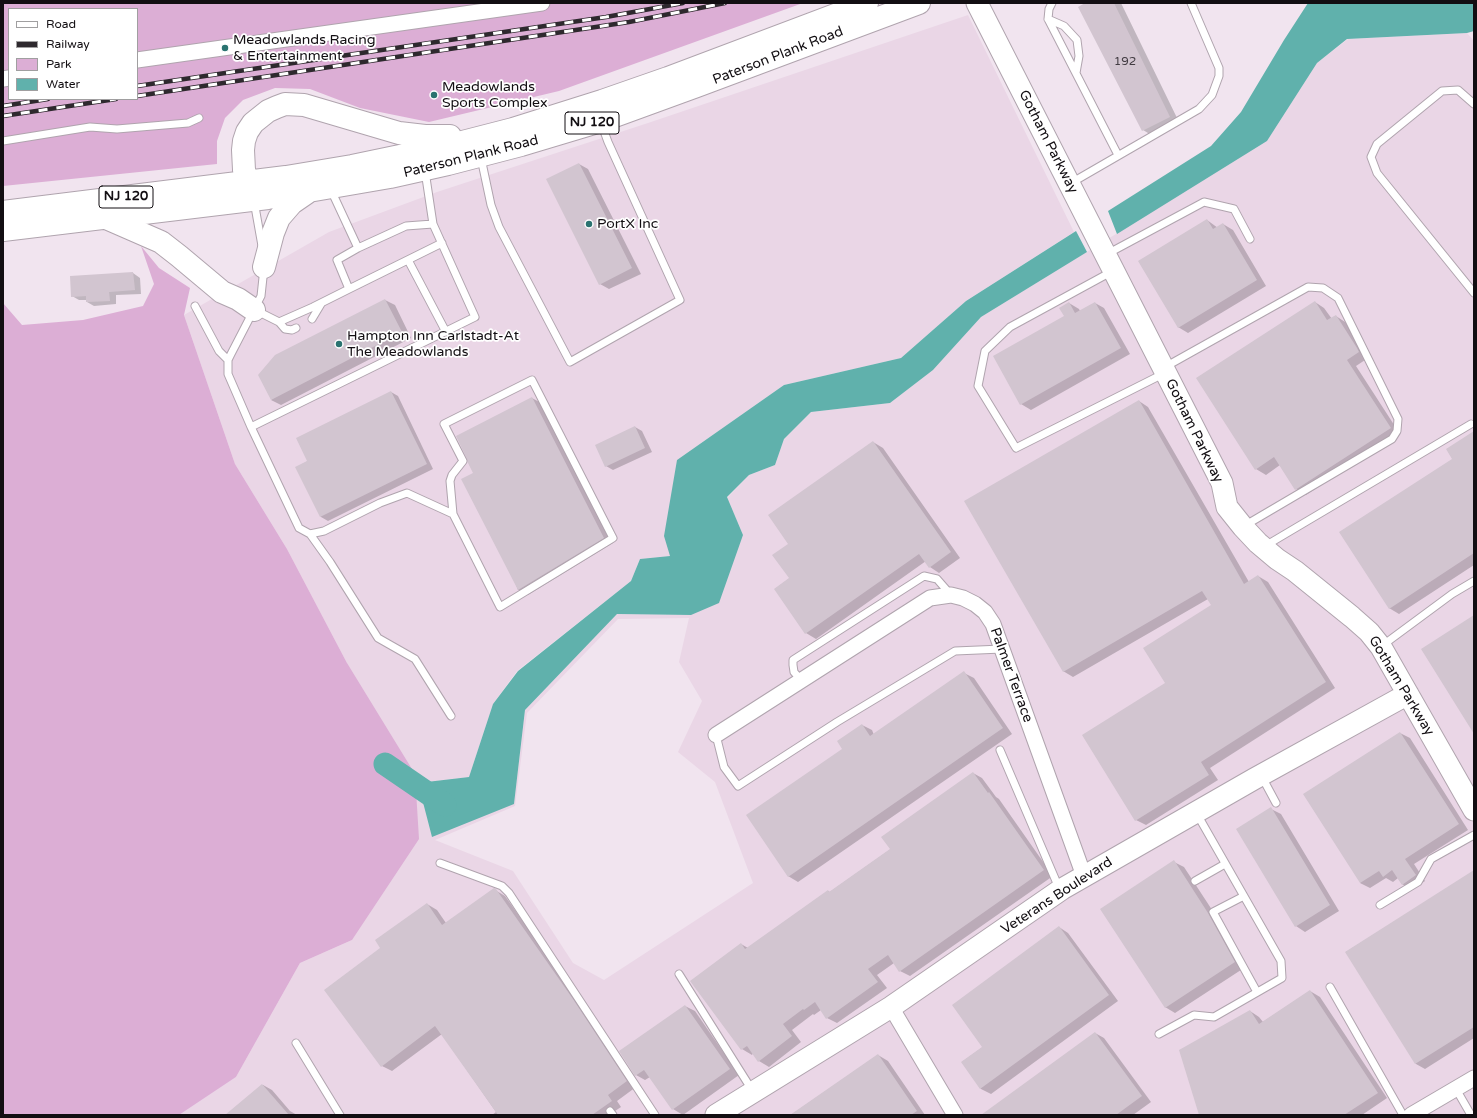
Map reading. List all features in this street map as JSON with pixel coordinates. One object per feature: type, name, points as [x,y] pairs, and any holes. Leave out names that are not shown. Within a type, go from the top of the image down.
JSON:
[{"type":"main road","name":"Paterson Plank Road","points":[[3,230],[105,218],[251,192],[308,174],[420,152],[490,135],[580,109],[624,94],[867,3]]},
{"type":"main road","name":"Paterson Plank Road","points":[[251,192],[320,190],[424,170],[481,156],[601,121],[919,3]]},
{"type":"main road","points":[[251,192],[244,170],[243,150],[247,132],[252,123],[268,111],[285,104],[294,104],[314,108],[412,136],[490,135]]},
{"type":"main road","points":[[264,267],[273,233],[279,218],[292,203],[320,190]]},
{"type":"main road","name":"NJ 120","points":[[3,212],[251,192]]},
{"type":"main road","points":[[105,218],[161,242],[222,292],[238,299],[254,310]]},
{"type":"street","points":[[138,60],[542,3]]},
{"type":"street","name":"Gotham Parkway","points":[[977,3],[1222,483],[1227,507],[1243,527],[1263,547],[1277,559],[1295,570],[1352,617],[1381,647],[1473,805]]},
{"type":"street","name":"Palmer Terrace","points":[[716,735],[930,598],[951,595],[963,598],[975,604],[985,612],[993,624],[1084,876]]},
{"type":"street","name":"Veterans Boulevard","points":[[716,1115],[891,1007],[1060,890],[1261,775],[1408,694]]},
{"type":"street","points":[[891,1007],[955,1115]]},
{"type":"street","points":[[1411,1115],[1474,1078]]},
{"type":"lane","points":[[1052,3],[1049,9],[1048,19],[1118,155]]},
{"type":"lane","points":[[1069,184],[1199,109],[1212,95],[1219,76],[1219,68],[1191,3]]},
{"type":"lane","points":[[1048,19],[1064,26],[1077,40],[1079,56],[1076,73]]},
{"type":"lane","points":[[1474,104],[1458,90],[1442,91],[1376,144],[1371,158],[1377,173],[1474,293]]},
{"type":"lane","points":[[3,141],[90,127],[117,129],[188,123],[199,118]]},
{"type":"lane","points":[[481,156],[491,206],[499,227],[570,362],[680,300],[608,142],[601,121]]},
{"type":"lane","points":[[251,428],[475,317],[433,224],[424,170]]},
{"type":"lane","points":[[320,190],[358,248]]},
{"type":"lane","points":[[251,192],[261,240],[264,267],[261,296],[228,360],[228,374],[251,428],[299,528],[310,534],[330,562],[378,638],[415,659],[451,716]]},
{"type":"lane","points":[[1243,527],[1392,439],[1397,431],[1398,419],[1338,298],[1323,288],[1308,287],[1164,370],[1016,448],[978,386],[985,352],[1010,327],[1204,202],[1234,209],[1250,239]]},
{"type":"lane","points":[[349,289],[337,260],[358,248],[406,226],[433,224]]},
{"type":"lane","points":[[279,322],[321,304],[442,243]]},
{"type":"lane","points":[[408,260],[446,332]]},
{"type":"lane","points":[[312,319],[321,304]]},
{"type":"lane","points":[[195,306],[219,351],[228,360]]},
{"type":"lane","points":[[254,310],[279,322],[285,329],[292,330],[296,328]]},
{"type":"lane","points":[[310,534],[324,531],[380,503],[407,493],[453,514],[500,607],[613,538],[532,380],[444,424],[463,461],[452,475],[450,482],[453,514]]},
{"type":"lane","points":[[1263,547],[1471,424]]},
{"type":"lane","points":[[801,680],[794,672],[793,660],[924,576],[938,579],[951,595]]},
{"type":"lane","points":[[1381,647],[1452,594],[1474,581]]},
{"type":"lane","points":[[716,735],[724,767],[738,786],[837,722],[955,651],[1002,649]]},
{"type":"lane","points":[[1000,750],[1060,890]]},
{"type":"lane","points":[[1261,775],[1276,803]]},
{"type":"lane","points":[[1160,1034],[1194,1016],[1214,1016],[1282,978],[1281,961],[1196,812]]},
{"type":"lane","points":[[1380,905],[1418,882],[1431,860],[1474,835]]},
{"type":"lane","points":[[440,863],[502,886],[509,893],[655,1115]]},
{"type":"lane","points":[[1195,881],[1226,864]]},
{"type":"lane","points":[[1244,896],[1213,912],[1257,992]]},
{"type":"lane","points":[[679,974],[753,1092]]},
{"type":"lane","points":[[1330,987],[1403,1115]]},
{"type":"lane","points":[[296,1042],[340,1115]]},
{"type":"lane","points":[[1456,1089],[1471,1115]]},
{"type":"shaded area","points":[[968,15],[1074,232],[966,301],[901,358],[784,385],[677,460],[670,556],[640,559],[631,581],[517,671],[493,704],[469,777],[418,783],[514,804],[525,710],[617,614],[690,615],[743,535],[727,498],[749,475],[775,465],[784,439],[811,412],[890,403],[933,370],[981,317],[1267,141],[1317,63],[1348,39],[1467,33],[1474,41],[1474,1115],[179,1115],[236,1077],[300,963],[352,940],[347,663],[287,549],[235,464],[184,315],[329,232],[437,192],[648,123]],"holes":[[[689,618],[679,662],[702,701],[678,752],[715,782],[753,883],[604,980],[573,963],[513,871],[435,840],[515,806],[527,713],[618,619]]]},
{"type":"green space","name":"Meadowlands Sports Complex","points":[[3,3],[803,3],[559,91],[429,122],[360,108],[310,89],[275,88],[243,100],[225,118],[217,141],[217,164],[3,186]]},
{"type":"green space","points":[[141,246],[159,268],[190,288],[184,315],[235,464],[287,549],[347,663],[415,774],[419,839],[352,940],[300,963],[236,1077],[179,1115],[3,1115],[3,303],[22,325],[83,320],[143,306],[154,284]]},
{"type":"water","points":[[1308,3],[1474,3],[1474,31],[1467,33],[1347,39],[1317,63],[1267,141],[1117,234],[1108,211],[1211,146],[1241,112]]},
{"type":"water","points":[[1076,231],[1087,252],[981,317],[933,370],[890,403],[811,412],[784,439],[775,465],[749,475],[727,497],[743,535],[719,603],[691,615],[617,614],[525,710],[514,804],[432,837],[418,783],[469,777],[493,704],[518,671],[631,581],[640,559],[670,556],[664,536],[677,460],[784,385],[901,358],[966,301]]},
{"type":"building","points":[[1085,3],[1114,3],[1170,117],[1142,131],[1078,7]]},
{"type":"building","name":"PortX Inc","points":[[579,163],[632,268],[599,285],[546,179]]},
{"type":"building","points":[[1207,219],[1213,229],[1223,223],[1257,280],[1178,328],[1138,261]]},
{"type":"building","points":[[133,272],[135,290],[109,292],[110,301],[86,302],[86,296],[71,297],[70,276]]},
{"type":"building","name":"Hampton Inn Carlstadt-At The Meadowlands","points":[[385,299],[402,332],[271,400],[258,375],[275,355]]},
{"type":"building","points":[[1315,301],[1327,320],[1336,315],[1357,348],[1359,352],[1347,360],[1391,428],[1295,490],[1274,457],[1255,470],[1196,378]]},
{"type":"building","points":[[1069,302],[1075,313],[1095,302],[1121,348],[1020,405],[993,356],[1064,316],[1059,308]]},
{"type":"building","points":[[391,391],[427,464],[320,517],[295,467],[307,461],[296,438]]},
{"type":"building","points":[[532,397],[604,538],[518,590],[461,479],[473,473],[456,436]]},
{"type":"building","points":[[1139,400],[1244,584],[1258,575],[1326,682],[1201,762],[1209,775],[1135,821],[1082,735],[1165,683],[1143,648],[1211,605],[1202,591],[1063,672],[964,501]]},
{"type":"building","points":[[635,426],[645,448],[605,467],[595,445]]},
{"type":"building","points":[[1474,431],[1474,553],[1389,609],[1339,532],[1452,459],[1446,449]]},
{"type":"building","points":[[873,441],[951,552],[929,568],[919,554],[805,634],[774,589],[789,578],[772,555],[788,544],[768,515]]},
{"type":"building","points":[[1474,615],[1474,734],[1421,649]]},
{"type":"building","points":[[964,671],[1003,728],[788,877],[746,815],[842,749],[837,741],[862,724],[870,736]]},
{"type":"building","points":[[1400,732],[1459,824],[1405,859],[1416,875],[1402,885],[1392,870],[1383,877],[1379,871],[1360,883],[1303,794]]},
{"type":"building","points":[[973,772],[988,793],[989,792],[1044,870],[899,972],[888,955],[868,969],[878,982],[826,1019],[815,1002],[804,1010],[803,1009],[783,1024],[792,1036],[758,1062],[747,1046],[741,1050],[690,981],[741,943],[745,949],[828,890],[829,892],[890,849],[881,837]]},
{"type":"building","points":[[1271,807],[1330,905],[1295,927],[1236,829]]},
{"type":"building","points":[[1174,860],[1208,913],[1235,962],[1165,1008],[1100,909]]},
{"type":"building","points":[[1474,870],[1474,1027],[1415,1064],[1345,952]]},
{"type":"building","points":[[494,888],[573,999],[627,1081],[608,1095],[612,1101],[592,1115],[498,1115],[435,1026],[381,1067],[324,990],[380,948],[375,940],[427,903],[442,925]]},
{"type":"building","points":[[1059,926],[1109,995],[980,1089],[961,1062],[982,1047],[952,1005]]},
{"type":"building","points":[[1310,990],[1378,1093],[1344,1115],[1199,1115],[1179,1050],[1250,1010],[1259,1024]]},
{"type":"building","points":[[685,1005],[730,1069],[672,1110],[644,1070],[635,1076],[619,1051]]},
{"type":"building","points":[[1095,1032],[1142,1096],[1116,1115],[981,1115]]},
{"type":"building","points":[[878,1054],[917,1111],[911,1115],[790,1115]]},
{"type":"building","points":[[262,1084],[289,1115],[225,1115]]},
{"type":"waterway","points":[[385,764],[445,805]]},
{"type":"railway","points":[[138,86],[606,17],[683,3]]},
{"type":"railway","points":[[138,96],[629,22],[725,3]]},
{"type":"railway","points":[[3,106],[42,100]]},
{"type":"railway","points":[[3,116],[109,100]]},
{"type":"place","name":"Meadowlands Racing & Entertainment","points":[[225,48]]},
{"type":"place","name":"Meadowlands Sports Complex","points":[[434,95]]},
{"type":"place","name":"PortX Inc","points":[[589,224]]},
{"type":"place","name":"Hampton Inn Carlstadt-At The Meadowlands","points":[[339,344]]}]
